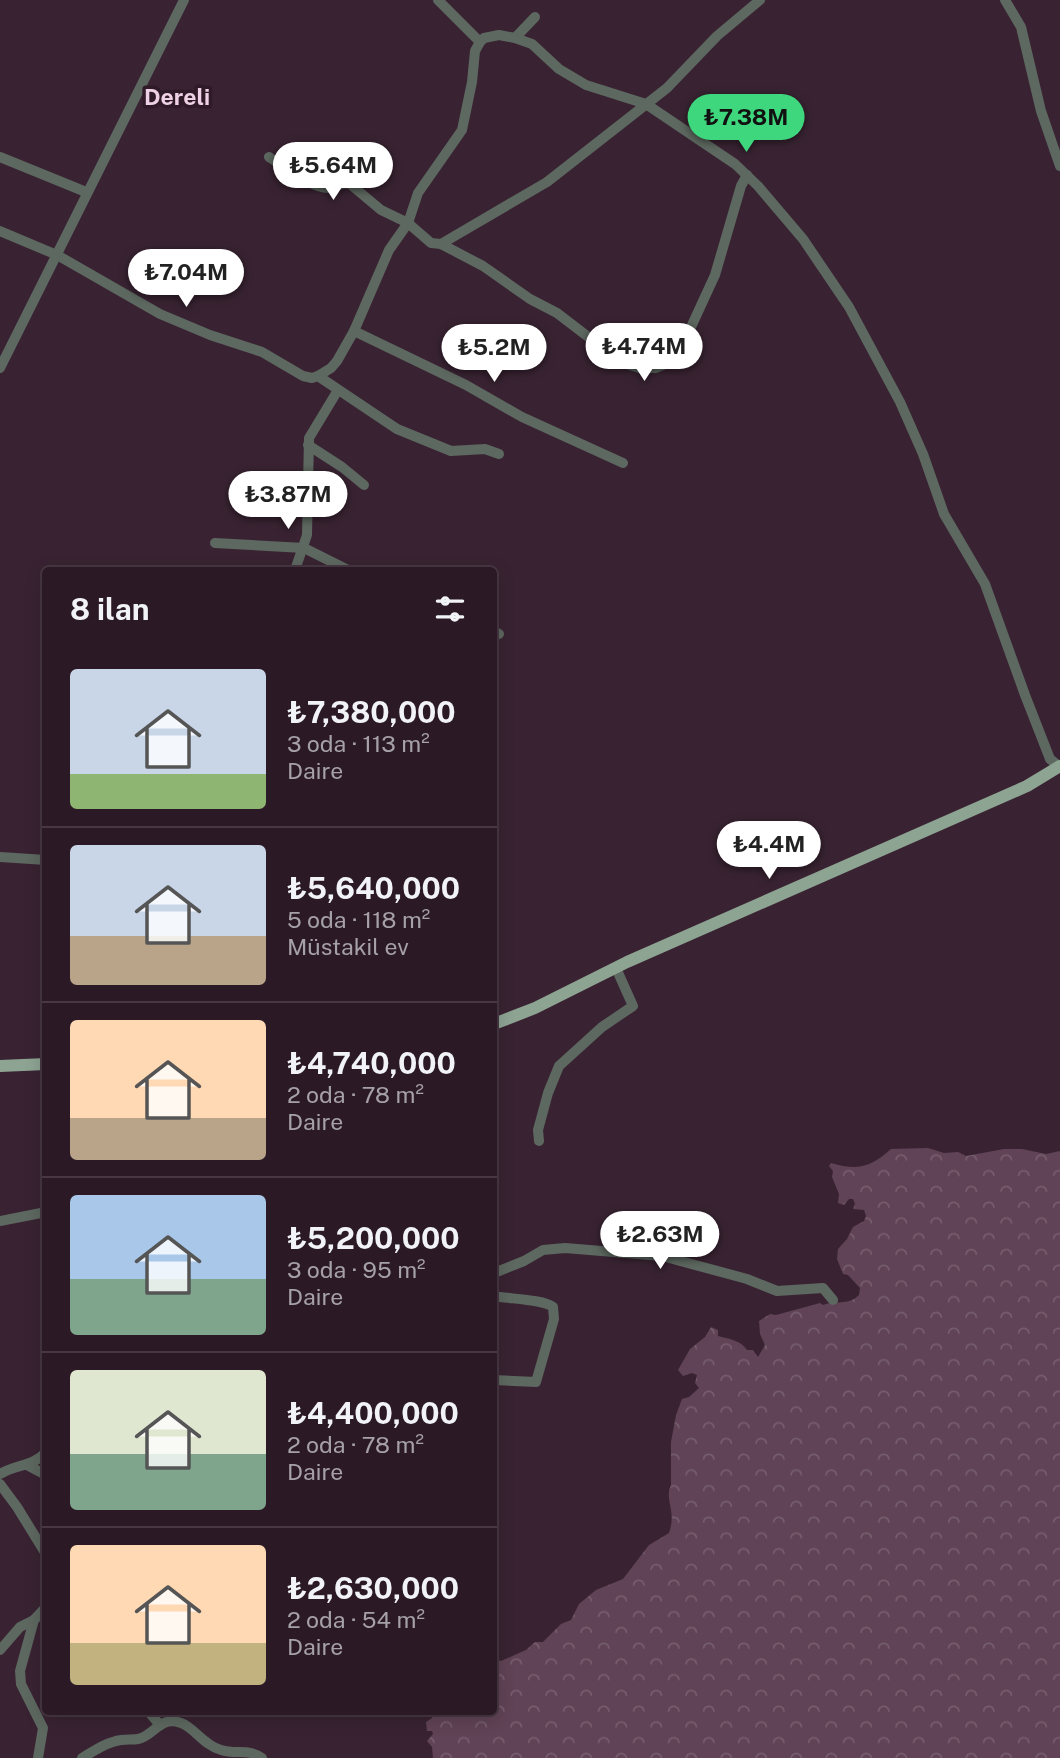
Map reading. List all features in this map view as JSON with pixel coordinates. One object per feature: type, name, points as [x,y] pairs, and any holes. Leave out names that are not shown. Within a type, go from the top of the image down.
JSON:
[{"type":"main road","points":[[497,1023],[1027,786],[1060,767]]},
{"type":"main road","points":[[0,1066],[42,1064]]},
{"type":"street","points":[[0,368],[184,0]]},
{"type":"street","points":[[438,0],[480,42]]},
{"type":"street","points":[[441,244],[547,182],[667,88],[717,36],[760,0]]},
{"type":"street","points":[[1005,0],[1021,27],[1041,111],[1060,166]]},
{"type":"street","points":[[515,37],[535,17]]},
{"type":"street","points":[[0,231],[57,255],[160,314],[210,335],[262,352],[303,376],[318,376],[337,361],[354,331],[388,250],[408,223],[418,193],[462,130],[475,51],[480,42],[484,38],[499,36],[515,37],[532,44],[559,69],[586,85],[646,104],[735,164],[795,229],[825,270],[849,307],[900,402],[923,454],[944,514],[985,584],[1050,759],[1060,767]]},
{"type":"street","points":[[0,157],[86,192]]},
{"type":"street","points":[[269,158],[310,182],[328,188],[344,182],[350,184],[381,210],[408,223],[431,243],[441,244],[483,266],[530,299],[558,313],[621,362],[639,368],[656,368],[668,363],[680,351],[715,275],[741,186],[747,175]]},
{"type":"street","points":[[354,331],[466,385],[522,417],[623,463]]},
{"type":"street","points":[[318,376],[397,429],[451,451],[485,449],[499,454]]},
{"type":"street","points":[[296,567],[307,535],[309,438],[338,390]]},
{"type":"street","points":[[308,445],[364,485]]},
{"type":"street","points":[[215,543],[304,548],[342,567]]},
{"type":"street","points":[[0,857],[42,860]]},
{"type":"street","points":[[539,1141],[538,1130],[559,1066],[602,1027],[633,1006],[616,968]]},
{"type":"street","points":[[0,1221],[42,1213]]},
{"type":"street","points":[[497,1272],[543,1250],[565,1248],[662,1256],[747,1279],[777,1291],[823,1288],[832,1300]]},
{"type":"street","points":[[497,1297],[547,1303],[553,1307],[554,1319],[536,1382],[497,1380]]},
{"type":"street","points":[[0,1474],[10,1468],[33,1464],[42,1456]]},
{"type":"street","points":[[27,1465],[42,1473]]},
{"type":"street","points":[[0,1484],[42,1548]]},
{"type":"street","points":[[0,1650],[20,1627],[34,1620],[42,1611]]},
{"type":"street","points":[[34,1620],[22,1659],[20,1678],[43,1728],[38,1758]]},
{"type":"street","points":[[152,1715],[159,1724]]},
{"type":"street","points":[[82,1758],[109,1744],[140,1739],[167,1721],[183,1723],[207,1744],[222,1751],[245,1750],[262,1758]]},
{"type":"green space","points":[[928,1148],[944,1153],[958,1152],[966,1156],[1004,1149],[1022,1149],[1046,1154],[1060,1151],[1060,1758],[433,1758],[432,1747],[427,1741],[433,1734],[432,1731],[427,1731],[426,1722],[432,1715],[497,1715],[497,1660],[501,1661],[526,1650],[535,1642],[543,1642],[561,1624],[571,1620],[579,1604],[596,1590],[623,1579],[649,1545],[669,1533],[672,1518],[669,1496],[671,1442],[676,1415],[682,1399],[689,1397],[699,1388],[695,1383],[697,1375],[692,1373],[683,1376],[678,1370],[690,1349],[705,1337],[711,1327],[718,1330],[718,1336],[738,1342],[747,1350],[753,1350],[758,1357],[765,1345],[760,1334],[759,1321],[770,1314],[776,1315],[820,1303],[823,1305],[846,1302],[859,1295],[860,1288],[848,1275],[843,1274],[837,1259],[838,1249],[853,1227],[864,1221],[866,1216],[864,1210],[853,1209],[853,1199],[849,1199],[844,1205],[838,1203],[839,1194],[829,1166],[831,1163],[849,1167],[864,1166],[891,1149]]},
{"type":"district","name":"Dereli","points":[[177,97]]}]
